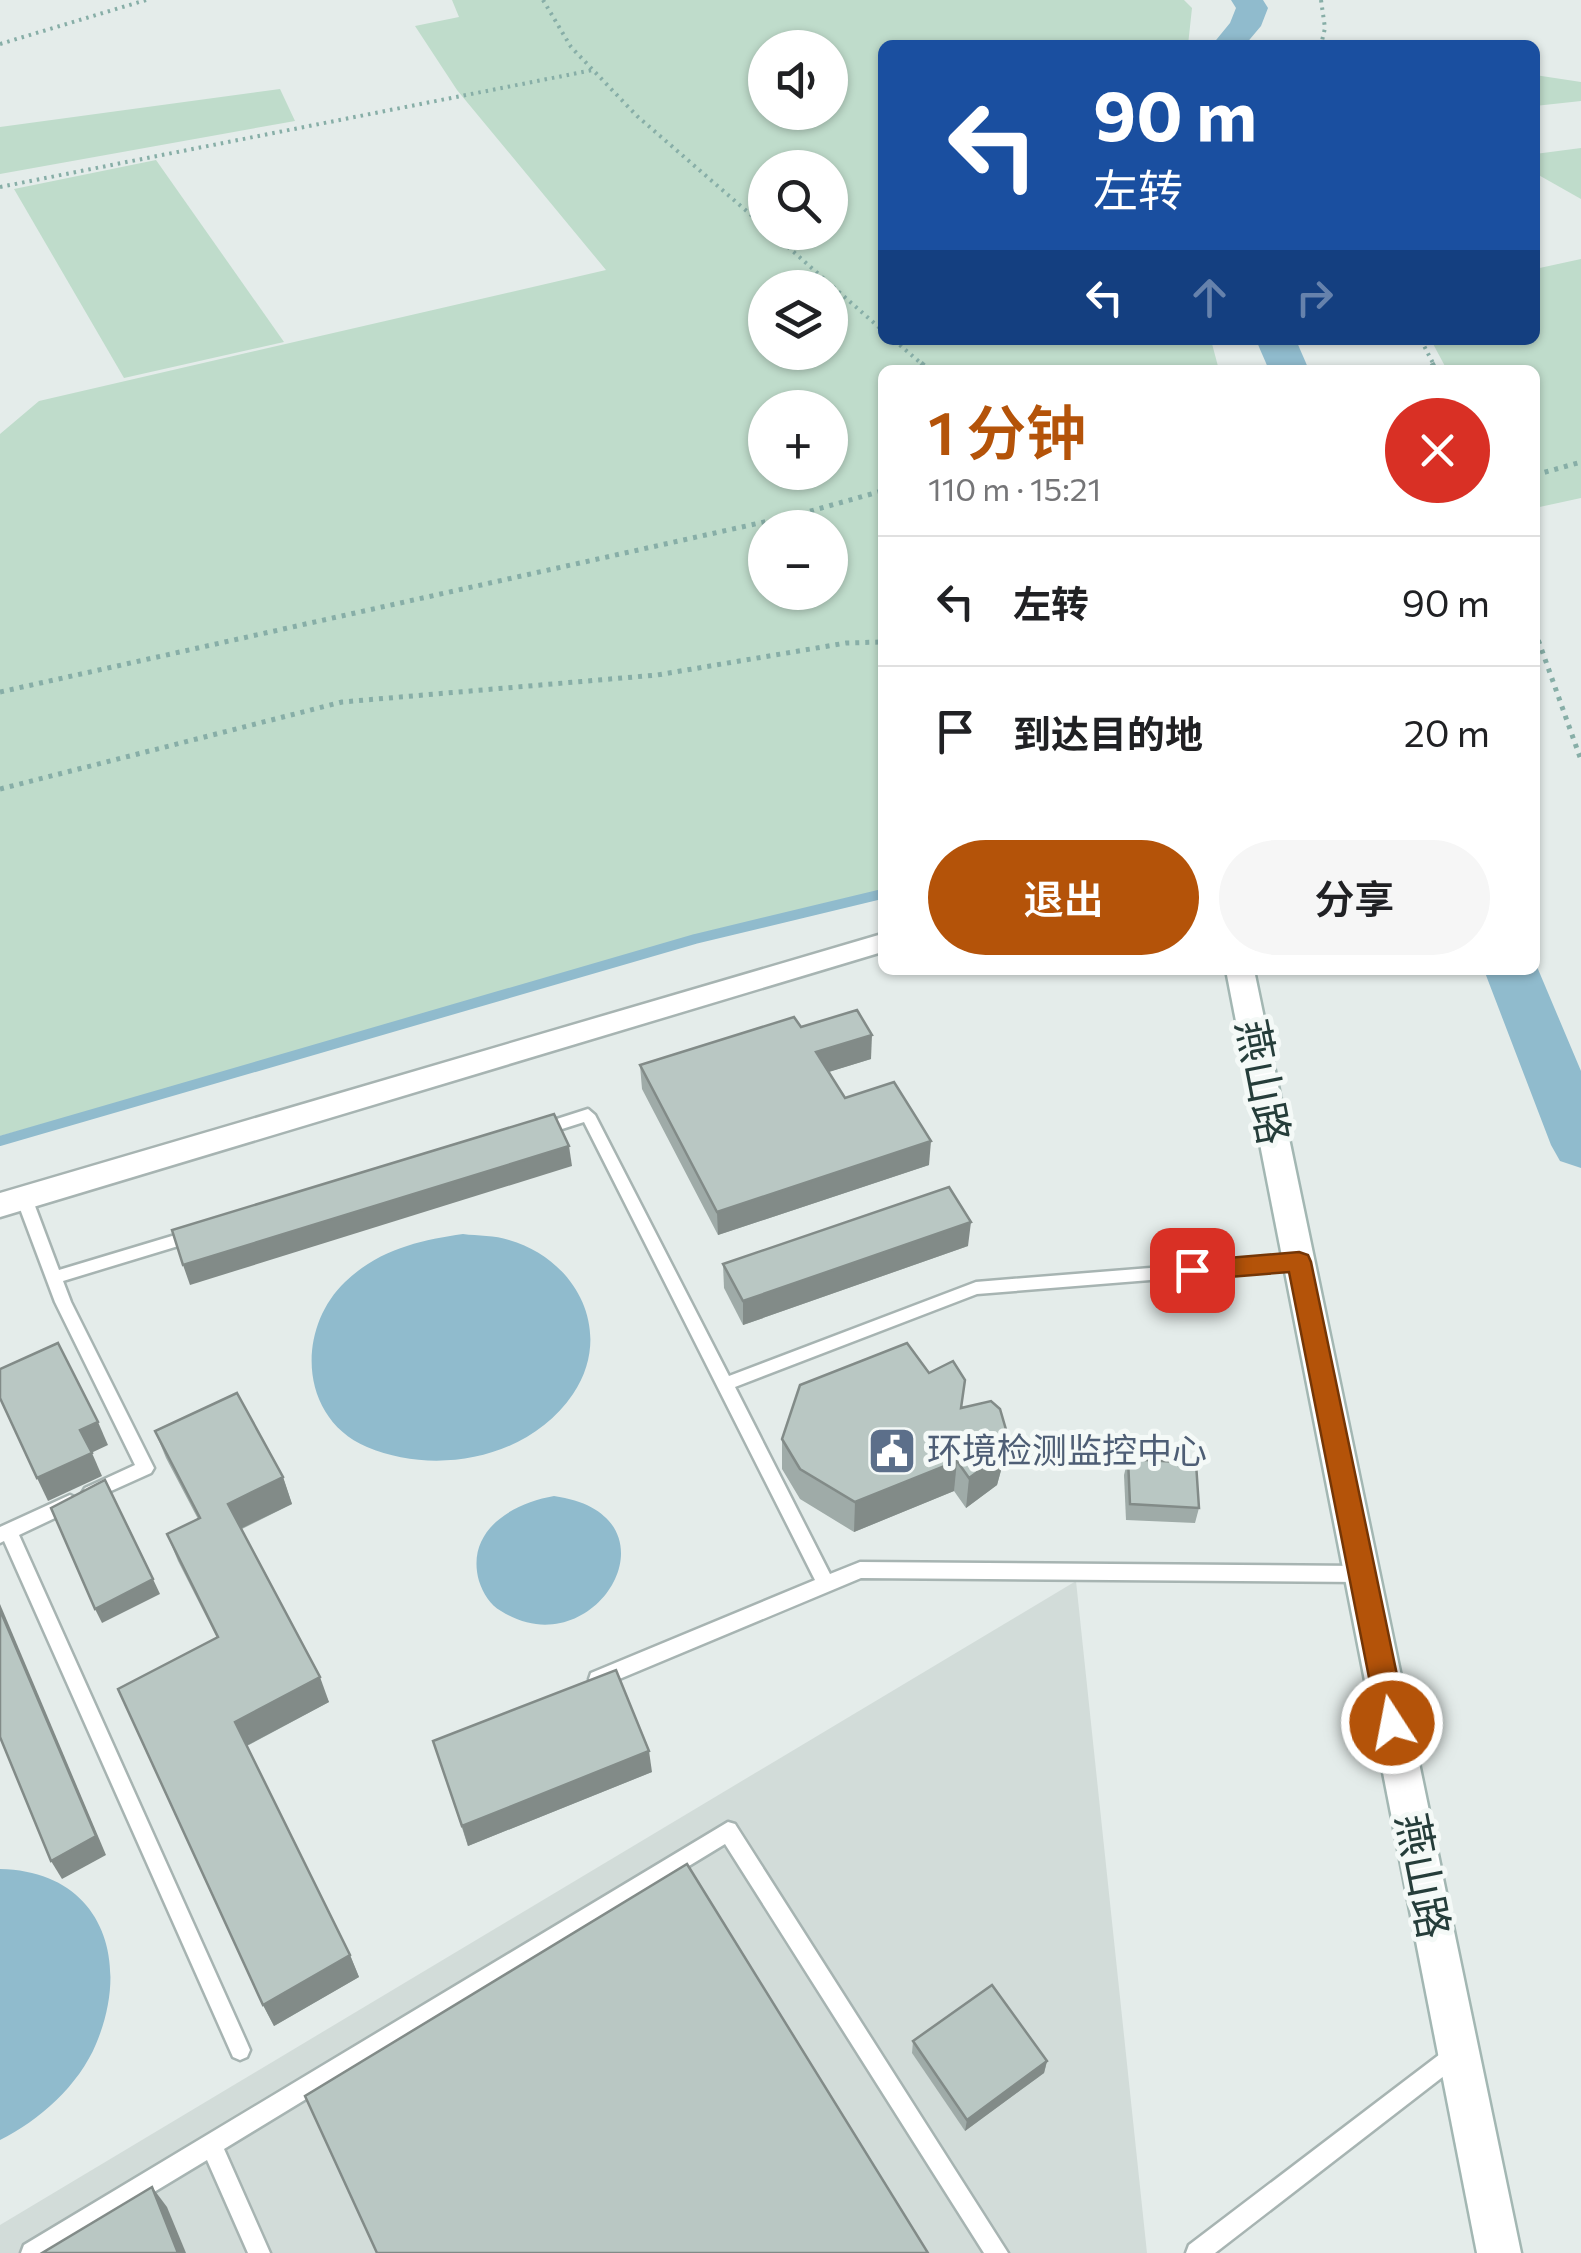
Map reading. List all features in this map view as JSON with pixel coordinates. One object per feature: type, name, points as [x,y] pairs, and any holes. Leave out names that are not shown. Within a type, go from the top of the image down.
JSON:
[{"type":"street","points":[[12,1202],[878,944]]},
{"type":"street","name":"燕山路","points":[[1241,975],[1499,2253]]},
{"type":"lane","points":[[531,1132],[588,1115],[826,1584]]},
{"type":"lane","points":[[12,1202],[56,1278],[63,1302],[145,1468],[4,1534],[240,2050]]},
{"type":"lane","points":[[56,1278],[208,1231]]},
{"type":"lane","points":[[725,1384],[976,1288],[1299,1262]]},
{"type":"lane","points":[[580,1686],[860,1570],[1362,1574]]},
{"type":"lane","points":[[32,2253],[728,1831],[996,2253]]},
{"type":"lane","points":[[1196,2253],[1458,2053]]},
{"type":"lane","points":[[211,2145],[259,2253]]},
{"type":"path","points":[[0,44],[146,0]]},
{"type":"path","points":[[542,0],[571,46],[637,116],[748,213]]},
{"type":"path","points":[[1321,0],[1323,40]]},
{"type":"path","points":[[0,188],[593,70]]},
{"type":"path","points":[[791,250],[878,326]]},
{"type":"path","points":[[900,345],[922,365]]},
{"type":"path","points":[[1540,474],[1581,462]]},
{"type":"path","points":[[0,692],[800,514],[878,492]]},
{"type":"path","points":[[0,789],[342,702],[658,674],[846,643],[878,642]]},
{"type":"path","points":[[1540,645],[1581,760]]},
{"type":"shaded area","points":[[1076,1581],[1147,2253],[0,2253],[0,2225]]},
{"type":"green space","points":[[452,0],[1184,0],[1192,8],[1189,40],[878,40],[878,345],[1212,345],[1218,365],[878,365],[878,892],[0,1136],[0,434],[39,401],[606,270],[457,90],[415,26],[459,17]]},
{"type":"green space","points":[[1540,76],[1581,82],[1581,101],[1540,105]]},
{"type":"green space","points":[[280,89],[295,121],[0,174],[0,127]]},
{"type":"green space","points":[[1581,148],[1581,199],[1540,176],[1540,153]]},
{"type":"green space","points":[[156,160],[284,342],[124,378],[14,189]]},
{"type":"green space","points":[[1581,259],[1581,498],[1540,507],[1540,365],[1444,365],[1434,345],[1540,345],[1540,268]]},
{"type":"water","points":[[463,1234],[504,1238],[533,1250],[570,1281],[589,1323],[585,1370],[573,1394],[554,1416],[507,1447],[479,1456],[422,1460],[367,1447],[345,1434],[328,1416],[317,1394],[312,1347],[318,1324],[329,1301],[345,1282],[371,1262],[415,1243]]},
{"type":"water","points":[[554,1496],[594,1509],[615,1530],[621,1557],[613,1583],[594,1606],[568,1621],[536,1624],[493,1605],[479,1581],[476,1563],[479,1548],[496,1522],[523,1505]]},
{"type":"water","points":[[0,1869],[35,1874],[63,1885],[84,1903],[99,1925],[108,1952],[110,1981],[96,2044],[79,2074],[43,2112],[0,2140]]},
{"type":"building","points":[[857,1010],[872,1035],[816,1052],[845,1098],[894,1082],[931,1141],[717,1212],[640,1065],[794,1017],[801,1027]]},
{"type":"building","points":[[554,1114],[569,1146],[183,1265],[172,1230]]},
{"type":"building","points":[[949,1187],[971,1222],[743,1301],[723,1264]]},
{"type":"building","points":[[58,1343],[98,1422],[80,1430],[92,1453],[37,1478],[0,1398],[0,1369]]},
{"type":"building","points":[[907,1343],[929,1373],[953,1361],[965,1380],[961,1408],[991,1401],[1000,1409],[1007,1433],[1001,1455],[969,1478],[957,1461],[855,1502],[800,1469],[782,1439],[800,1385]]},
{"type":"building","points":[[237,1393],[283,1477],[228,1504],[320,1677],[235,1722],[350,1955],[263,2005],[118,1689],[218,1637],[167,1534],[200,1518],[155,1431]]},
{"type":"building","points":[[1128,1459],[1196,1463],[1199,1508],[1130,1504]]},
{"type":"building","points":[[105,1480],[153,1579],[95,1609],[51,1508]]},
{"type":"building","points":[[0,1610],[96,1836],[51,1861],[0,1737]]},
{"type":"building","points":[[616,1670],[649,1751],[462,1826],[433,1741]]},
{"type":"building","points":[[687,1864],[928,2253],[377,2253],[305,2096]]},
{"type":"building","points":[[992,1985],[1047,2061],[967,2120],[913,2041]]},
{"type":"building","points":[[152,2187],[178,2253],[42,2253]]},
{"type":"waterway","points":[[1232,40],[1245,26],[1252,8],[1247,0]]},
{"type":"waterway","points":[[1278,345],[1287,365]]},
{"type":"waterway","points":[[0,1141],[695,939],[878,895]]},
{"type":"waterway","points":[[1514,975],[1581,1145]]},
{"type":"place","name":"环境检测监控中心","points":[[892,1451]]},
{"type":"route","points":[[1192,1270],[1299,1262],[1392,1723]]}]
